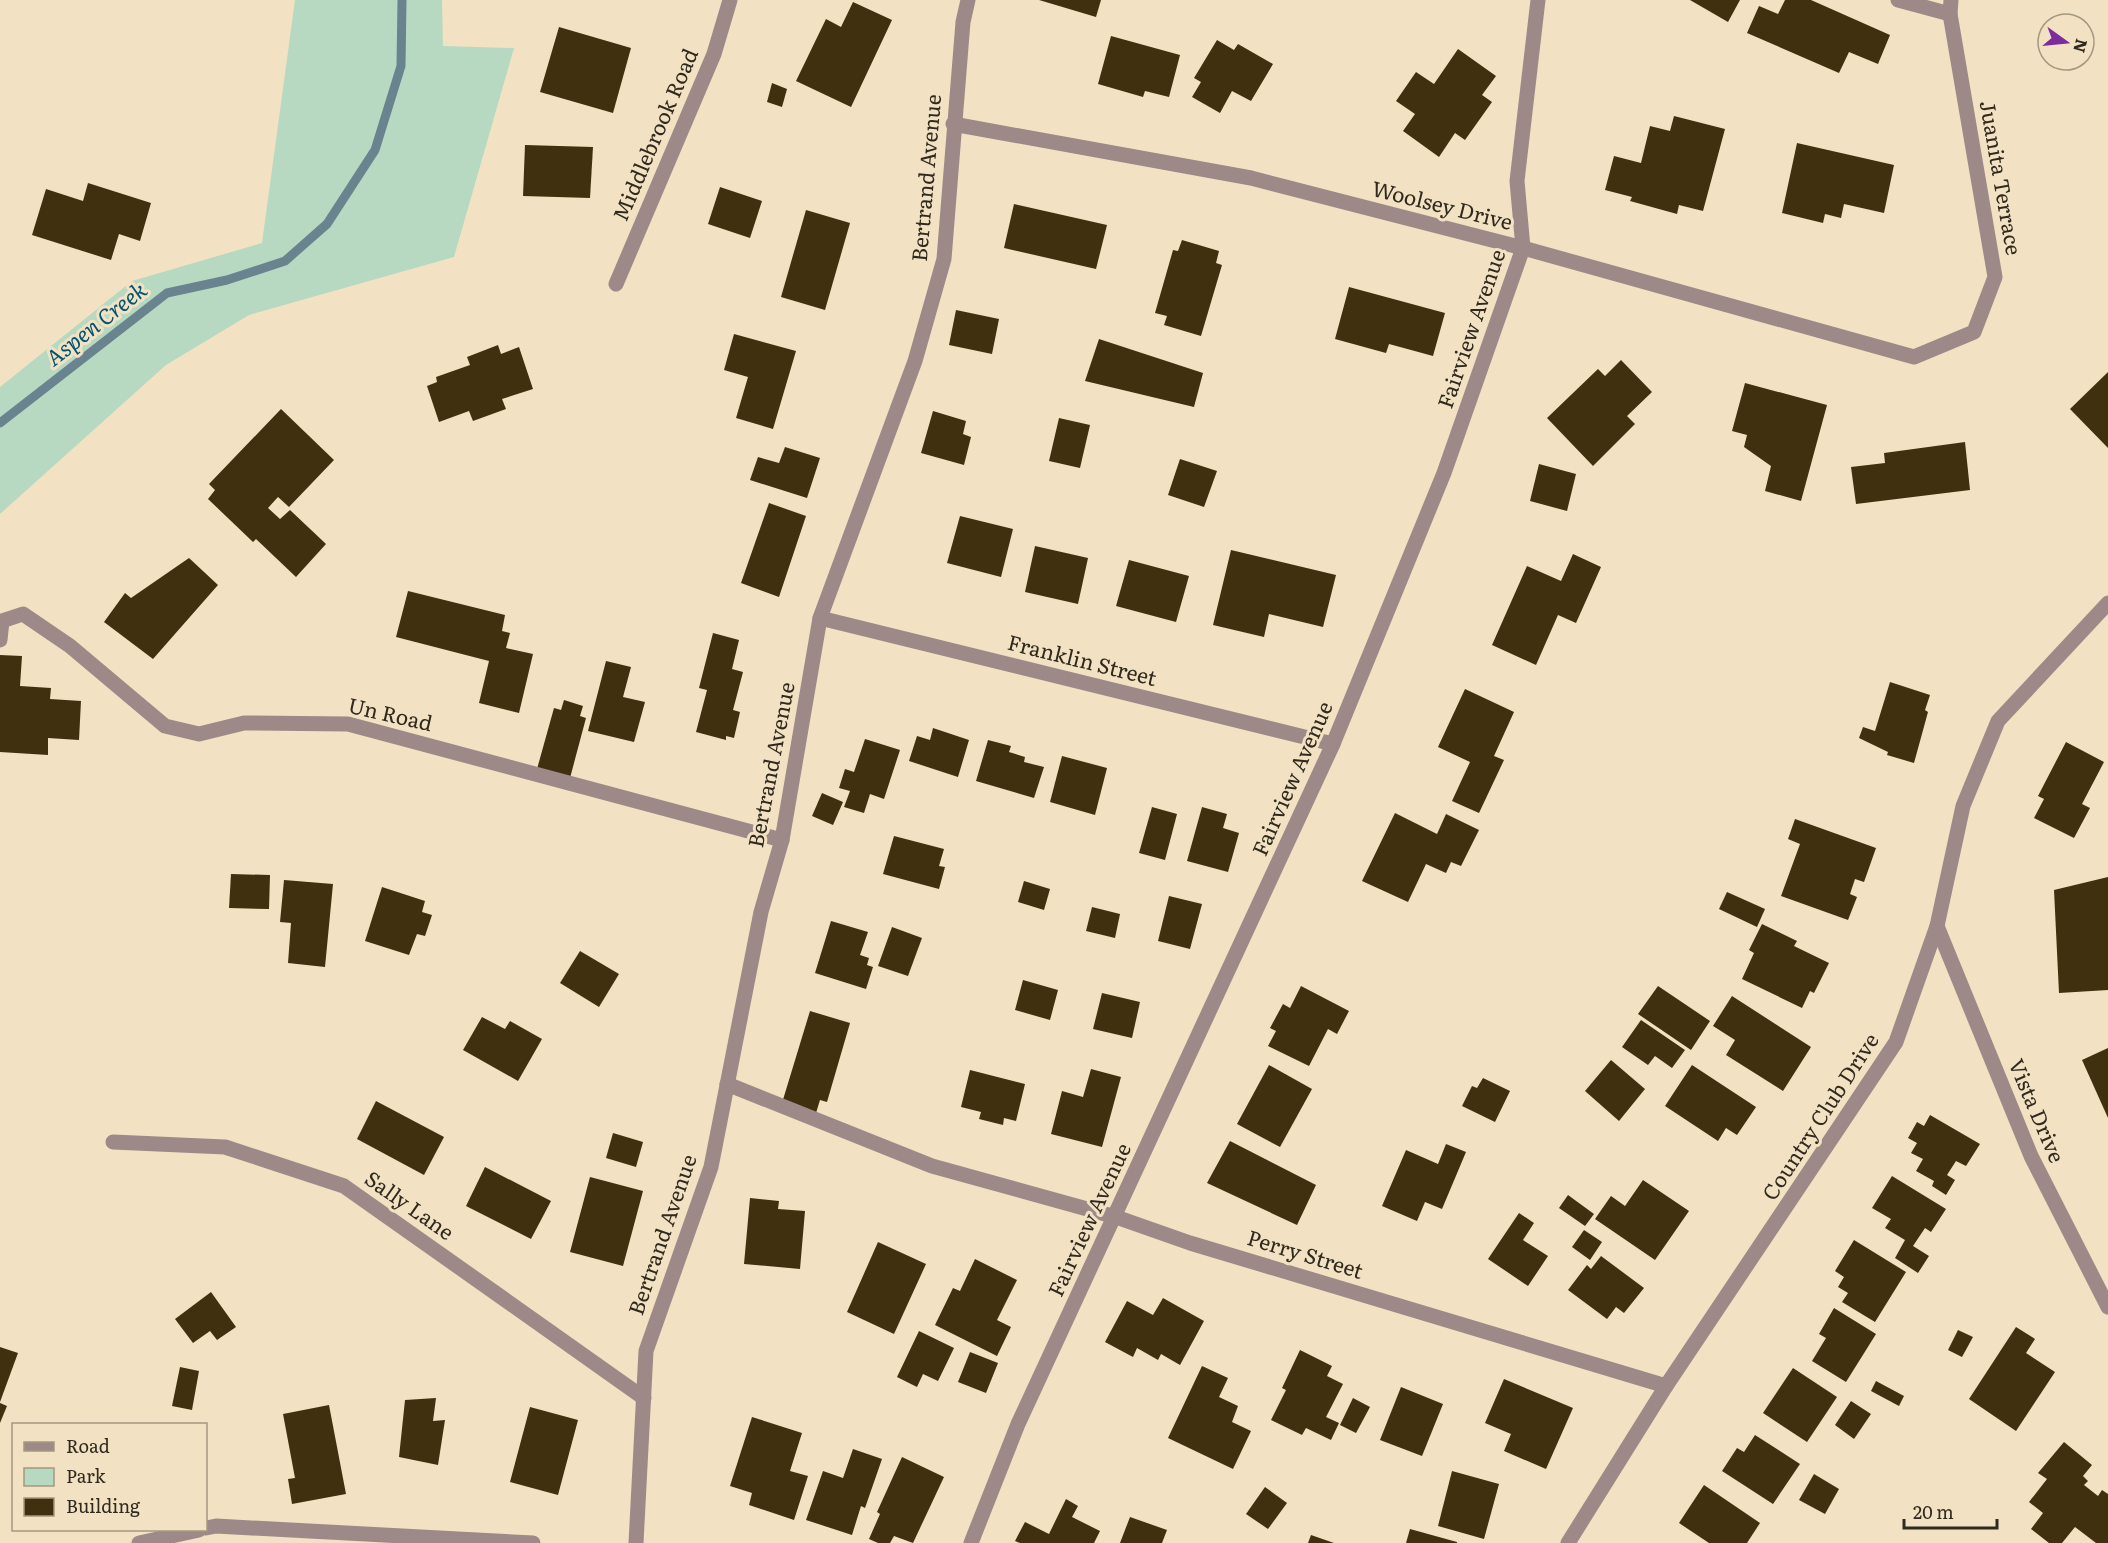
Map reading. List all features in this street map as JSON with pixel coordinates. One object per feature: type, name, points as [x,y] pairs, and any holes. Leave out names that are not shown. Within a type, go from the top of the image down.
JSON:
[{"type":"street","name":"Middlebrook Road","points":[[616,284],[714,54],[730,0]]},
{"type":"street","name":"Bertrand Avenue","points":[[636,1543],[646,1351],[711,1167],[761,912],[782,840],[820,618],[915,361],[944,259],[953,124],[963,22],[969,0]]},
{"type":"street","name":"Fairview Avenue","points":[[971,1543],[1018,1424],[1116,1217],[1333,744],[1444,473],[1523,248],[1517,181],[1538,0]]},
{"type":"street","points":[[1898,0],[1951,7]]},
{"type":"street","name":"Juanita Terrace","points":[[1914,357],[1974,332],[1995,277],[1951,7]]},
{"type":"street","name":"Woolsey Drive","points":[[953,124],[1251,178],[1523,248],[1914,357]]},
{"type":"street","name":"Country Club Drive","points":[[1568,1543],[1666,1386],[1896,1042],[1937,926],[1963,806],[1998,721],[2108,603]]},
{"type":"street","name":"Un Road","points":[[0,640],[2,621],[23,614],[70,646],[165,726],[200,734],[244,723],[348,724],[782,840]]},
{"type":"street","name":"Franklin Street","points":[[820,618],[1333,744]]},
{"type":"street","name":"Vista Drive","points":[[1937,926],[2031,1156],[2108,1307]]},
{"type":"street","name":"Perry Street","points":[[727,1084],[932,1166],[1116,1217],[1190,1243],[1666,1386]]},
{"type":"street","name":"Sally Lane","points":[[113,1142],[225,1147],[344,1186],[644,1398]]},
{"type":"street","points":[[207,1528],[216,1526],[534,1543]]},
{"type":"street","points":[[139,1543],[194,1531]]},
{"type":"green space","points":[[295,0],[442,0],[443,46],[514,48],[454,257],[249,315],[166,365],[0,514],[0,387],[132,281],[262,243]]},
{"type":"building","points":[[1039,0],[1101,0],[1096,17]]},
{"type":"building","points":[[1690,0],[1740,0],[1728,22]]},
{"type":"building","points":[[1785,0],[1811,0],[1890,35],[1878,64],[1849,52],[1839,73],[1747,33],[1759,6],[1778,14]]},
{"type":"building","points":[[853,2],[892,20],[851,107],[796,81],[826,19],[841,27]]},
{"type":"building","points":[[559,27],[631,48],[613,113],[540,92]]},
{"type":"building","points":[[1111,36],[1180,55],[1169,97],[1145,91],[1143,97],[1098,84]]},
{"type":"building","points":[[1217,40],[1234,50],[1238,44],[1273,64],[1251,101],[1232,91],[1220,113],[1192,97],[1201,82],[1194,78]]},
{"type":"building","points":[[1458,49],[1496,76],[1482,95],[1492,102],[1465,140],[1455,133],[1439,157],[1403,131],[1415,114],[1396,101],[1416,72],[1434,84]]},
{"type":"building","points":[[772,83],[787,89],[782,107],[767,102]]},
{"type":"building","points":[[1674,116],[1725,129],[1703,211],[1679,205],[1677,214],[1630,201],[1632,197],[1605,190],[1614,156],[1641,163],[1650,126],[1670,131]]},
{"type":"building","points":[[1797,143],[1894,165],[1884,213],[1844,204],[1841,218],[1825,214],[1823,223],[1782,213]]},
{"type":"building","points":[[525,145],[593,147],[590,198],[523,196]]},
{"type":"building","points":[[88,183],[151,203],[140,241],[119,234],[111,260],[32,235],[46,189],[83,201]]},
{"type":"building","points":[[720,187],[762,201],[750,238],[708,224]]},
{"type":"building","points":[[1014,204],[1107,225],[1096,269],[1004,248]]},
{"type":"building","points":[[806,210],[850,223],[825,310],[781,297]]},
{"type":"building","points":[[1182,240],[1219,251],[1216,263],[1222,265],[1201,336],[1164,325],[1167,316],[1155,313],[1173,250],[1178,251]]},
{"type":"building","points":[[1349,287],[1445,313],[1433,356],[1389,344],[1386,353],[1335,339]]},
{"type":"building","points":[[956,310],[999,319],[992,354],[949,345]]},
{"type":"building","points":[[734,334],[796,351],[773,429],[736,418],[748,377],[724,370]]},
{"type":"building","points":[[1099,339],[1203,373],[1194,407],[1085,381]]},
{"type":"building","points":[[498,345],[501,354],[519,347],[533,389],[502,399],[506,409],[473,421],[469,411],[439,422],[427,386],[437,382],[436,377],[470,365],[467,357]]},
{"type":"building","points":[[1621,360],[1652,392],[1627,416],[1635,424],[1593,466],[1547,418],[1598,369],[1605,376]]},
{"type":"building","points":[[2108,372],[2108,448],[2070,409]]},
{"type":"building","points":[[1745,383],[1827,405],[1801,501],[1765,491],[1771,466],[1744,447],[1747,435],[1732,431]]},
{"type":"building","points":[[281,409],[334,460],[289,507],[278,497],[268,508],[280,519],[290,510],[326,544],[296,577],[256,539],[253,542],[208,499],[215,490],[209,484]]},
{"type":"building","points":[[933,411],[966,421],[963,434],[971,437],[964,465],[921,453]]},
{"type":"building","points":[[1059,418],[1090,425],[1080,468],[1049,461]]},
{"type":"building","points":[[1965,442],[1970,490],[1856,504],[1851,467],[1885,463],[1884,453]]},
{"type":"building","points":[[785,447],[820,458],[807,498],[750,480],[758,457],[779,463]]},
{"type":"building","points":[[1180,459],[1217,471],[1204,507],[1168,495]]},
{"type":"building","points":[[1539,464],[1576,474],[1567,511],[1530,501]]},
{"type":"building","points":[[769,503],[806,516],[779,597],[741,583]]},
{"type":"building","points":[[960,516],[1013,529],[1001,577],[947,563]]},
{"type":"building","points":[[1035,546],[1088,558],[1078,604],[1025,592]]},
{"type":"building","points":[[1231,550],[1336,575],[1323,627],[1269,614],[1264,637],[1213,625]]},
{"type":"building","points":[[1573,554],[1601,567],[1576,623],[1558,615],[1536,665],[1492,645],[1527,566],[1561,581]]},
{"type":"building","points":[[189,558],[218,585],[153,659],[104,622],[125,593],[131,598]]},
{"type":"building","points":[[1129,560],[1189,576],[1176,622],[1116,606]]},
{"type":"building","points":[[408,591],[505,615],[502,631],[510,633],[506,648],[533,654],[519,713],[479,703],[489,661],[396,637]]},
{"type":"building","points":[[713,633],[739,640],[732,669],[743,672],[733,710],[740,712],[734,738],[726,736],[726,740],[696,732],[707,690],[699,688]]},
{"type":"building","points":[[0,655],[22,656],[20,686],[51,688],[50,699],[81,701],[79,740],[48,738],[48,755],[0,752]]},
{"type":"building","points":[[606,661],[631,667],[623,697],[645,702],[634,742],[588,731]]},
{"type":"building","points":[[1890,682],[1930,695],[1925,710],[1928,712],[1914,763],[1887,755],[1888,752],[1859,738],[1863,727],[1875,731]]},
{"type":"building","points":[[1465,689],[1514,712],[1494,756],[1504,760],[1479,813],[1452,801],[1470,762],[1438,747]]},
{"type":"building","points":[[564,700],[583,706],[580,716],[586,718],[570,778],[537,769],[554,708],[561,710]]},
{"type":"building","points":[[933,728],[969,740],[958,777],[909,761],[917,736],[930,740]]},
{"type":"building","points":[[865,739],[900,750],[884,799],[870,794],[864,813],[844,807],[850,791],[839,788],[845,769],[854,772]]},
{"type":"building","points":[[988,740],[1011,746],[1009,752],[1025,757],[1024,762],[1044,767],[1034,798],[976,781]]},
{"type":"building","points":[[2066,742],[2104,762],[2082,804],[2090,808],[2074,838],[2034,818],[2044,799],[2038,796]]},
{"type":"building","points":[[1062,756],[1107,768],[1095,815],[1050,802]]},
{"type":"building","points":[[822,793],[843,802],[833,825],[812,816]]},
{"type":"building","points":[[1152,807],[1177,814],[1165,860],[1139,853]]},
{"type":"building","points":[[1202,807],[1227,814],[1223,828],[1239,833],[1228,872],[1187,861]]},
{"type":"building","points":[[1395,813],[1437,834],[1446,814],[1479,830],[1461,866],[1451,862],[1446,873],[1426,864],[1408,902],[1362,881]]},
{"type":"building","points":[[1795,819],[1876,848],[1864,882],[1855,879],[1850,894],[1857,897],[1848,920],[1781,896],[1800,844],[1788,839]]},
{"type":"building","points":[[894,836],[944,849],[939,866],[945,867],[939,889],[883,874]]},
{"type":"building","points":[[231,874],[270,875],[269,909],[229,908]]},
{"type":"building","points":[[2108,877],[2108,990],[2059,993],[2054,890]]},
{"type":"building","points":[[284,880],[333,884],[325,967],[288,963],[291,923],[280,922]]},
{"type":"building","points":[[1024,881],[1050,889],[1044,910],[1018,902]]},
{"type":"building","points":[[382,887],[425,901],[422,912],[432,915],[425,936],[417,934],[409,955],[365,941]]},
{"type":"building","points":[[1727,892],[1765,909],[1757,927],[1719,909]]},
{"type":"building","points":[[1169,896],[1202,904],[1190,949],[1158,941]]},
{"type":"building","points":[[1092,907],[1120,914],[1115,938],[1086,931]]},
{"type":"building","points":[[831,921],[868,932],[860,955],[869,958],[867,965],[873,967],[866,989],[815,973]]},
{"type":"building","points":[[1762,924],[1797,941],[1794,946],[1829,963],[1814,993],[1810,991],[1802,1008],[1742,979],[1754,953],[1749,950]]},
{"type":"building","points":[[892,927],[922,938],[908,976],[878,966]]},
{"type":"building","points":[[580,951],[619,974],[599,1007],[560,983]]},
{"type":"building","points":[[1023,980],[1058,990],[1050,1020],[1015,1010]]},
{"type":"building","points":[[1301,986],[1349,1011],[1337,1034],[1328,1029],[1309,1066],[1268,1046],[1276,1031],[1270,1028],[1283,1004],[1290,1008]]},
{"type":"building","points":[[1658,986],[1710,1021],[1691,1050],[1638,1014]]},
{"type":"building","points":[[1102,993],[1140,1002],[1132,1038],[1093,1029]]},
{"type":"building","points":[[1732,996],[1811,1047],[1783,1091],[1726,1055],[1735,1040],[1713,1026]]},
{"type":"building","points":[[810,1011],[850,1023],[827,1102],[820,1100],[816,1113],[782,1103]]},
{"type":"building","points":[[482,1017],[505,1029],[510,1021],[542,1039],[518,1081],[463,1050]]},
{"type":"building","points":[[1641,1020],[1685,1050],[1672,1068],[1655,1056],[1648,1065],[1622,1047]]},
{"type":"building","points":[[2108,1048],[2108,1118],[2082,1060]]},
{"type":"building","points":[[1611,1060],[1645,1089],[1619,1121],[1585,1091]]},
{"type":"building","points":[[1269,1065],[1312,1089],[1280,1147],[1237,1124]]},
{"type":"building","points":[[1692,1065],[1756,1107],[1737,1135],[1726,1128],[1718,1141],[1665,1106]]},
{"type":"building","points":[[1091,1069],[1121,1077],[1102,1147],[1051,1134],[1062,1091],[1083,1097]]},
{"type":"building","points":[[970,1070],[1025,1084],[1016,1121],[1004,1118],[1003,1125],[979,1119],[981,1112],[961,1107]]},
{"type":"building","points":[[1483,1078],[1510,1091],[1495,1122],[1462,1106],[1472,1086],[1477,1088]]},
{"type":"building","points":[[376,1101],[444,1137],[424,1175],[357,1139]]},
{"type":"building","points":[[1930,1115],[1980,1144],[1966,1166],[1956,1161],[1947,1175],[1955,1180],[1946,1195],[1932,1186],[1934,1181],[1916,1171],[1923,1159],[1911,1153],[1917,1143],[1908,1138],[1917,1122],[1924,1126]]},
{"type":"building","points":[[613,1133],[643,1142],[636,1167],[606,1158]]},
{"type":"building","points":[[1230,1141],[1316,1185],[1297,1225],[1207,1183]]},
{"type":"building","points":[[1446,1144],[1466,1152],[1442,1209],[1425,1202],[1417,1221],[1382,1206],[1406,1150],[1438,1164]]},
{"type":"building","points":[[485,1167],[551,1201],[531,1239],[466,1206]]},
{"type":"building","points":[[1892,1176],[1946,1209],[1931,1232],[1925,1228],[1913,1246],[1929,1256],[1918,1273],[1895,1258],[1905,1240],[1885,1228],[1891,1219],[1872,1208]]},
{"type":"building","points":[[590,1177],[643,1191],[623,1266],[570,1252]]},
{"type":"building","points":[[1643,1180],[1689,1211],[1655,1260],[1595,1219],[1611,1196],[1625,1206]]},
{"type":"building","points":[[1568,1195],[1594,1214],[1585,1226],[1559,1208]]},
{"type":"building","points":[[750,1198],[779,1201],[778,1209],[805,1211],[800,1269],[744,1264]]},
{"type":"building","points":[[1519,1213],[1534,1223],[1523,1240],[1548,1256],[1528,1286],[1488,1259]]},
{"type":"building","points":[[1584,1230],[1602,1242],[1590,1260],[1572,1247]]},
{"type":"building","points":[[1854,1240],[1906,1272],[1875,1322],[1842,1302],[1848,1293],[1838,1287],[1844,1277],[1835,1271]]},
{"type":"building","points":[[878,1242],[926,1264],[894,1334],[847,1312]]},
{"type":"building","points":[[1601,1256],[1644,1288],[1624,1313],[1616,1307],[1607,1319],[1568,1290],[1587,1265],[1591,1269]]},
{"type":"building","points":[[975,1259],[1017,1280],[997,1320],[1011,1327],[997,1356],[935,1325],[953,1288],[960,1291]]},
{"type":"building","points":[[211,1292],[236,1327],[217,1340],[210,1331],[193,1343],[175,1319]]},
{"type":"building","points":[[1163,1298],[1204,1321],[1180,1365],[1161,1354],[1158,1360],[1137,1348],[1133,1357],[1105,1342],[1127,1301],[1153,1315]]},
{"type":"building","points":[[1834,1308],[1876,1334],[1846,1382],[1812,1361],[1826,1338],[1819,1334]]},
{"type":"building","points":[[2016,1327],[2035,1339],[2026,1353],[2055,1372],[2016,1431],[1969,1399]]},
{"type":"building","points":[[1958,1330],[1973,1337],[1962,1357],[1948,1350]]},
{"type":"building","points":[[919,1331],[954,1348],[938,1381],[923,1374],[917,1387],[897,1377]]},
{"type":"building","points":[[0,1347],[18,1353],[0,1402]]},
{"type":"building","points":[[1300,1350],[1332,1366],[1327,1376],[1343,1384],[1326,1417],[1339,1423],[1331,1440],[1306,1428],[1302,1435],[1271,1420],[1286,1390],[1282,1388]]},
{"type":"building","points":[[970,1352],[998,1363],[986,1393],[958,1382]]},
{"type":"building","points":[[1202,1366],[1228,1378],[1219,1397],[1238,1406],[1232,1422],[1251,1431],[1233,1469],[1168,1438]]},
{"type":"building","points":[[180,1367],[199,1371],[192,1410],[172,1406]]},
{"type":"building","points":[[1793,1368],[1837,1397],[1807,1442],[1763,1413]]},
{"type":"building","points":[[1504,1379],[1573,1408],[1546,1469],[1504,1451],[1511,1434],[1485,1423]]},
{"type":"building","points":[[1876,1381],[1904,1396],[1899,1406],[1871,1391]]},
{"type":"building","points":[[1401,1387],[1443,1404],[1422,1456],[1380,1440]]},
{"type":"building","points":[[436,1398],[433,1421],[445,1420],[438,1465],[399,1457],[405,1400]]},
{"type":"building","points":[[1353,1398],[1370,1407],[1356,1433],[1340,1425]]},
{"type":"building","points":[[1851,1401],[1871,1414],[1854,1439],[1835,1425]]},
{"type":"building","points":[[0,1403],[7,1406],[0,1423]]},
{"type":"building","points":[[329,1405],[346,1494],[292,1504],[288,1479],[295,1478],[283,1414]]},
{"type":"building","points":[[530,1407],[578,1420],[558,1495],[510,1482]]},
{"type":"building","points":[[752,1417],[802,1433],[790,1471],[808,1476],[794,1520],[749,1505],[752,1493],[730,1486]]},
{"type":"building","points":[[1755,1435],[1800,1464],[1773,1504],[1722,1471],[1737,1448],[1744,1452]]},
{"type":"building","points":[[2064,1442],[2092,1465],[2083,1476],[2088,1481],[2084,1485],[2098,1496],[2102,1490],[2108,1494],[2108,1543],[2096,1543],[2075,1527],[2062,1543],[2049,1543],[2031,1529],[2043,1513],[2029,1502],[2047,1479],[2038,1473]]},
{"type":"building","points":[[853,1449],[882,1459],[865,1508],[861,1506],[852,1535],[806,1520],[823,1471],[843,1478]]},
{"type":"building","points":[[902,1457],[944,1477],[913,1543],[894,1536],[890,1543],[878,1543],[869,1539],[880,1514],[877,1512]]},
{"type":"building","points":[[1452,1471],[1499,1484],[1484,1539],[1438,1526]]},
{"type":"building","points":[[1814,1474],[1839,1489],[1825,1514],[1799,1500]]},
{"type":"building","points":[[1704,1485],[1760,1523],[1747,1543],[1709,1543],[1679,1523]]},
{"type":"building","points":[[1265,1487],[1287,1503],[1268,1529],[1246,1514]]},
{"type":"building","points":[[1066,1499],[1078,1506],[1072,1517],[1100,1531],[1094,1543],[1020,1543],[1015,1541],[1025,1522],[1049,1534]]},
{"type":"building","points":[[1130,1517],[1167,1530],[1162,1543],[1120,1543]]},
{"type":"building","points":[[1410,1529],[1457,1542],[1457,1543],[1406,1543]]},
{"type":"building","points":[[1311,1535],[1334,1543],[1308,1543]]},
{"type":"waterway","name":"Aspen Creek","points":[[0,423],[167,293],[227,280],[285,261],[327,224],[375,150],[401,66],[402,0]]}]
